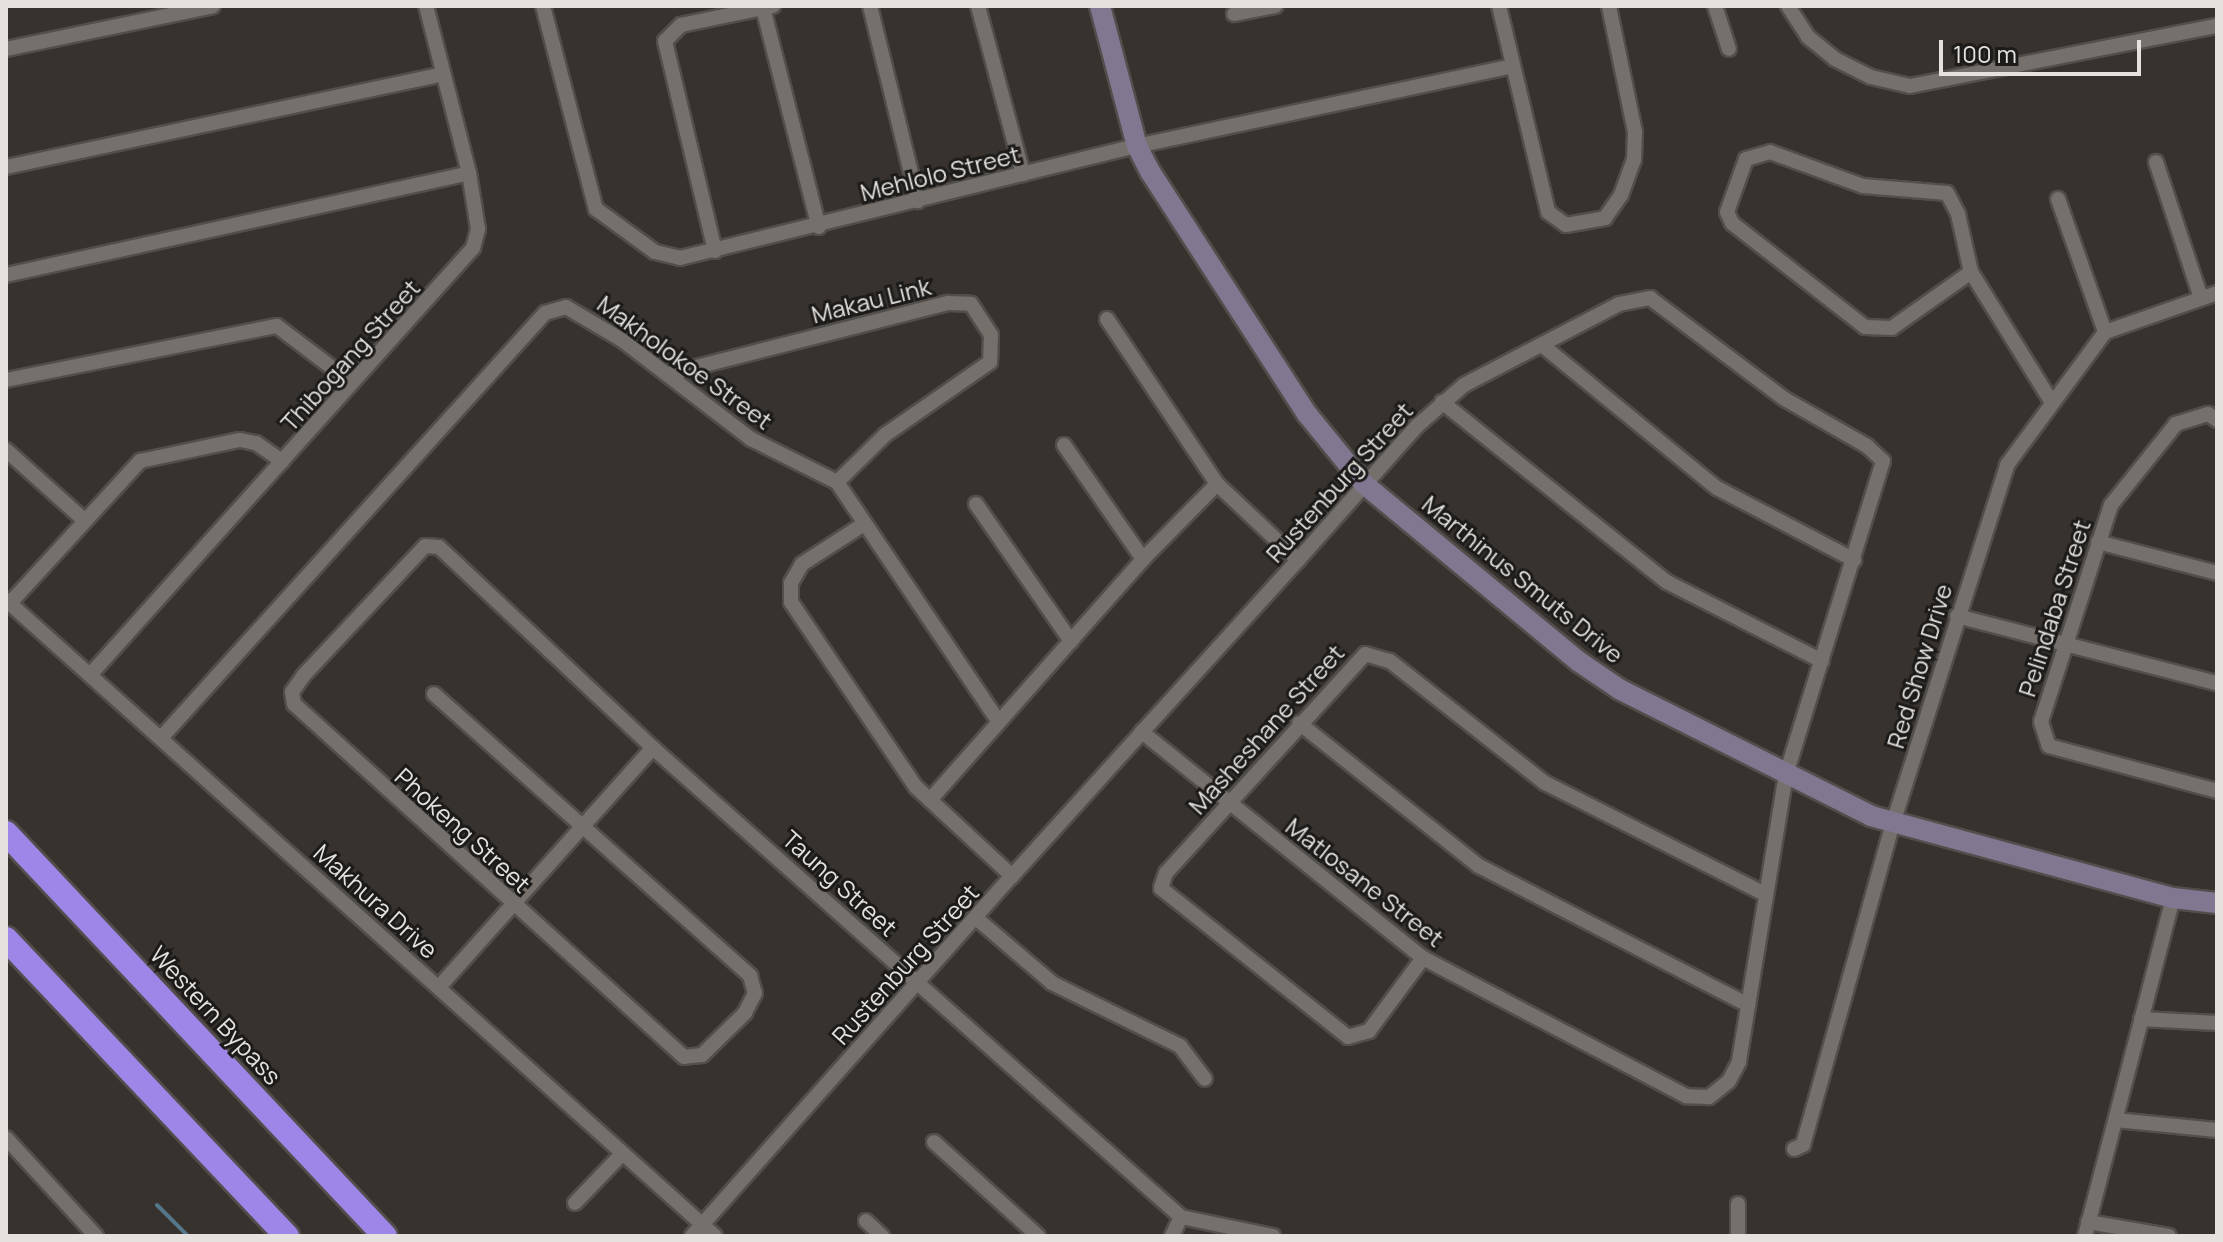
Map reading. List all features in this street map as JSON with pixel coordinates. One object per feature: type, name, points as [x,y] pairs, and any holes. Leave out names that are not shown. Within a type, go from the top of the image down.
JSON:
[{"type":"highway","name":"Western Bypass","points":[[8,835],[385,1236]]},
{"type":"highway","points":[[6,939],[287,1236]]},
{"type":"street","points":[[6,49],[158,12],[213,6]]},
{"type":"street","name":"Thibogang Street","points":[[90,675],[473,248],[478,229],[469,173],[426,6]]},
{"type":"street","name":"Mehlolo Street","points":[[543,6],[596,209],[655,252],[680,258],[819,227],[1137,146],[1513,66]]},
{"type":"street","points":[[870,6],[918,201]]},
{"type":"street","points":[[978,6],[1023,174]]},
{"type":"street","name":"Marthinus Smuts Drive","points":[[1100,6],[1137,146],[1307,414],[1364,484],[1599,677],[1786,774],[1893,823],[2173,898],[2217,903]]},
{"type":"street","points":[[1234,14],[1275,6]]},
{"type":"street","points":[[1499,6],[1548,212],[1560,224],[1605,218],[1615,207],[1634,160],[1635,132],[1609,6]]},
{"type":"street","points":[[1715,6],[1729,49]]},
{"type":"street","points":[[1788,6],[1808,37],[1835,59],[1871,77],[1910,86],[2217,26]]},
{"type":"street","points":[[715,251],[665,41],[681,25],[768,7],[819,227]]},
{"type":"street","points":[[6,167],[443,74]]},
{"type":"street","points":[[1971,272],[1892,328],[1865,327],[1732,223],[1727,212],[1746,159],[1770,152],[1863,186],[1947,193],[1958,214],[1971,272],[2051,401]]},
{"type":"street","points":[[2156,162],[2201,298]]},
{"type":"street","points":[[6,275],[469,173]]},
{"type":"street","points":[[2058,199],[2105,332],[2217,293]]},
{"type":"street","name":"Rustenburg Street","points":[[692,1236],[1364,484],[1442,402],[1629,299],[1659,302],[1761,383],[1880,457],[1884,467],[1786,774],[1734,1073],[1709,1097]]},
{"type":"street","name":"Makau Link","points":[[669,374],[948,303],[971,304],[991,335],[990,362],[885,435],[837,482]]},
{"type":"street","name":"Makholokoe Street","points":[[161,738],[545,313],[566,307],[577,311],[669,374],[751,439],[837,482]]},
{"type":"street","points":[[1107,319],[1217,484],[1298,560]]},
{"type":"street","points":[[6,380],[277,326],[352,383]]},
{"type":"street","name":"Red Show Drive","points":[[1794,1149],[1803,1145],[1893,823],[2007,465],[2051,401],[2105,332]]},
{"type":"street","points":[[1542,345],[1717,488],[1854,560]]},
{"type":"street","points":[[1442,402],[1667,582],[1822,661]]},
{"type":"street","name":"Pelindaba Street","points":[[2217,420],[2208,414],[2176,424],[2111,505],[2041,722],[2044,742],[2217,791]]},
{"type":"street","points":[[8,601],[133,467],[150,458],[240,440],[256,443],[282,461]]},
{"type":"street","points":[[1064,445],[1143,559]]},
{"type":"street","points":[[6,450],[84,520]]},
{"type":"street","points":[[837,482],[998,721]]},
{"type":"street","points":[[930,800],[1143,559],[1217,484]]},
{"type":"street","points":[[976,504],[1071,641]]},
{"type":"street","points":[[864,524],[802,564],[791,583],[791,602],[906,774],[1012,876]]},
{"type":"street","points":[[2098,542],[2217,573]]},
{"type":"street","name":"Phokeng Street","points":[[439,547],[427,545],[409,560],[303,676],[292,700],[304,718],[684,1057],[702,1055],[745,1013],[755,993],[750,976],[584,825]]},
{"type":"street","name":"Taung Street","points":[[439,547],[653,748],[1181,1217]]},
{"type":"street","name":"Makhura Drive","points":[[8,601],[715,1236]]},
{"type":"street","points":[[1957,616],[2217,683]]},
{"type":"street","name":"Masheshane Street","points":[[1423,958],[1369,1031],[1348,1037],[1163,891],[1166,873],[1357,659],[1379,655],[1545,783],[1765,894]]},
{"type":"street","points":[[434,694],[584,825]]},
{"type":"street","points":[[1299,723],[1479,866],[1748,1005]]},
{"type":"street","name":"Matlosane Street","points":[[1142,732],[1423,958],[1686,1096],[1709,1097]]},
{"type":"street","points":[[439,987],[653,748]]},
{"type":"street","points":[[2169,1236],[2086,1229],[2173,898]]},
{"type":"street","points":[[976,918],[1052,983],[1180,1046],[1205,1079]]},
{"type":"street","points":[[2141,1019],[2217,1023]]},
{"type":"street","points":[[2116,1120],[2217,1130]]},
{"type":"street","points":[[6,1138],[96,1236]]},
{"type":"street","points":[[934,1142],[1038,1236]]},
{"type":"street","points":[[575,1203],[623,1153]]},
{"type":"street","points":[[1738,1204],[1738,1236]]},
{"type":"street","points":[[1172,1236],[1181,1217],[1273,1236]]},
{"type":"street","points":[[866,1221],[882,1236]]},
{"type":"waterway","points":[[157,1205],[188,1236]]}]
